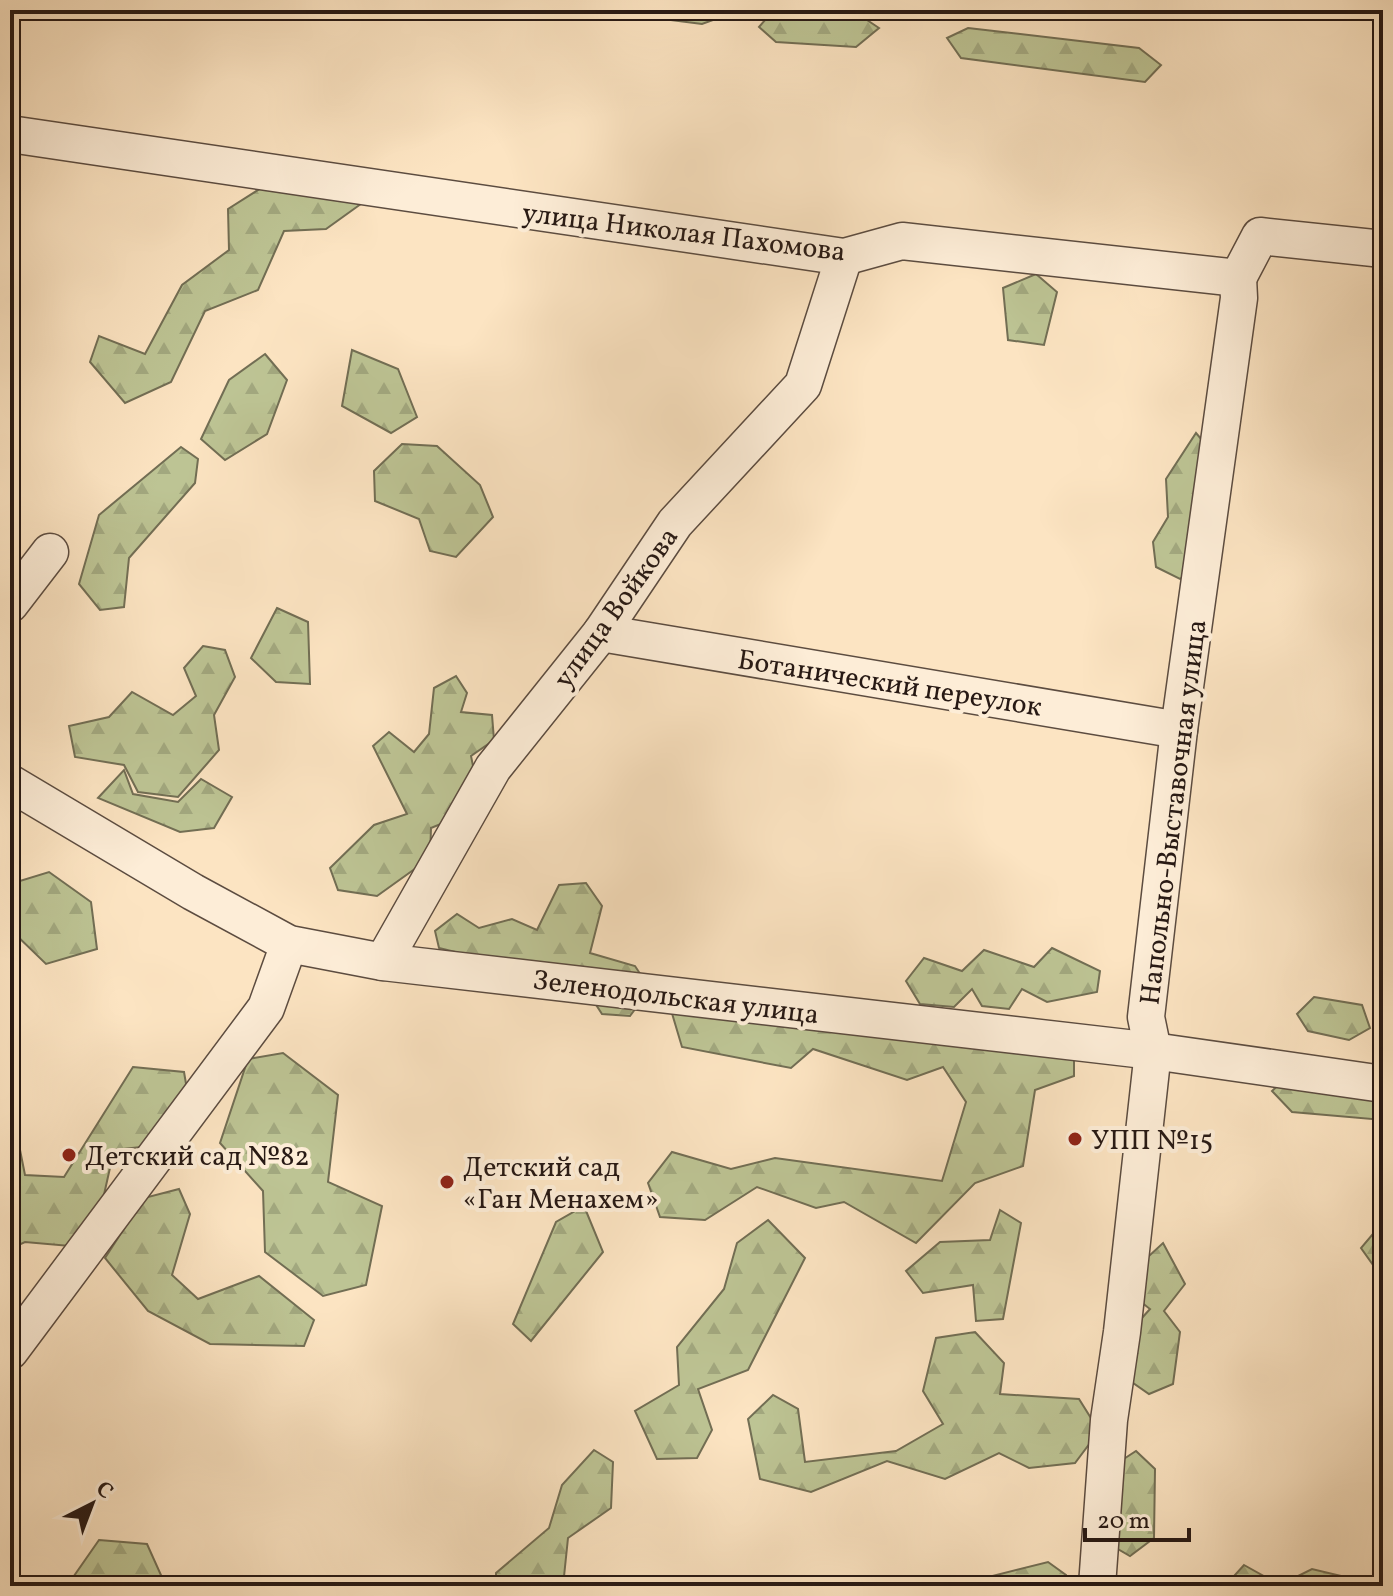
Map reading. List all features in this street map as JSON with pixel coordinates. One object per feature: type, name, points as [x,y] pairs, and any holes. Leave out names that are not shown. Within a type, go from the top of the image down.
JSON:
[{"type":"street","name":"улица Николая Пахомова","points":[[10,134],[844,257],[902,241],[1238,278]]},
{"type":"street","points":[[1238,278],[1260,236],[1383,249]]},
{"type":"street","name":"улица Войкова","points":[[383,962],[493,768],[601,633],[675,523],[803,385],[844,257]]},
{"type":"street","name":"Напольно-Выставочная улица","points":[[1097,1586],[1109,1420],[1122,1332],[1153,1051],[1146,1017],[1179,730],[1237,314],[1238,278]]},
{"type":"street","points":[[10,604],[50,552]]},
{"type":"street","name":"Ботанический переулок","points":[[601,633],[1179,730]]},
{"type":"street","name":"Зеленодольская улица","points":[[10,783],[193,892],[289,944],[383,962],[1153,1051],[1383,1084]]},
{"type":"street","points":[[10,1351],[266,1008],[289,944]]},
{"type":"green space","points":[[592,10],[719,10],[724,16],[702,24]]},
{"type":"green space","points":[[774,10],[852,10],[879,28],[856,47],[776,42],[759,27]]},
{"type":"green space","points":[[968,28],[1139,48],[1161,65],[1145,82],[961,58],[947,38]]},
{"type":"green space","points":[[291,169],[365,201],[326,229],[284,231],[258,290],[205,311],[171,382],[125,403],[90,362],[99,336],[145,354],[182,285],[229,250],[228,209]]},
{"type":"green space","points":[[1036,274],[1057,292],[1044,345],[1008,340],[1003,288]]},
{"type":"green space","points":[[352,350],[398,369],[417,417],[391,433],[342,406]]},
{"type":"green space","points":[[265,354],[287,380],[267,434],[225,460],[201,439],[229,380]]},
{"type":"green space","points":[[1196,433],[1214,454],[1201,568],[1180,579],[1156,567],[1153,542],[1168,517],[1166,479]]},
{"type":"green space","points":[[402,444],[437,446],[480,485],[493,517],[456,557],[430,551],[419,519],[375,501],[374,471]]},
{"type":"green space","points":[[181,447],[198,459],[195,483],[129,558],[124,607],[100,610],[79,584],[99,515]]},
{"type":"green space","points":[[277,608],[308,622],[310,684],[276,682],[251,658]]},
{"type":"green space","points":[[203,646],[225,650],[235,677],[214,715],[219,750],[178,797],[138,792],[124,765],[75,757],[69,726],[109,717],[132,692],[173,715],[196,696],[184,668]]},
{"type":"green space","points":[[456,676],[467,693],[461,712],[492,715],[494,740],[471,756],[476,781],[453,819],[431,828],[430,858],[377,896],[338,890],[330,868],[374,825],[407,814],[373,746],[389,732],[414,752],[429,734],[434,688]]},
{"type":"green space","points":[[124,770],[133,794],[178,802],[201,779],[232,797],[214,828],[180,832],[98,798]]},
{"type":"green space","points":[[49,872],[91,902],[97,949],[46,964],[10,929],[10,884]]},
{"type":"green space","points":[[586,883],[602,906],[590,953],[635,966],[650,989],[630,1016],[602,1014],[582,983],[439,948],[435,931],[457,914],[479,928],[512,919],[537,930],[559,885]]},
{"type":"green space","points":[[1052,948],[1100,971],[1097,992],[1047,1002],[1022,989],[1009,1009],[982,1006],[972,989],[954,1007],[920,1004],[906,981],[924,958],[962,971],[984,950],[1034,967]]},
{"type":"green space","points":[[1314,997],[1362,1005],[1370,1028],[1349,1040],[1308,1031],[1297,1014]]},
{"type":"green space","points":[[671,1010],[1074,1056],[1074,1076],[1035,1090],[1023,1166],[975,1183],[916,1243],[844,1202],[816,1208],[757,1187],[705,1220],[660,1217],[648,1183],[672,1152],[731,1169],[775,1158],[942,1181],[966,1102],[943,1067],[907,1080],[813,1049],[791,1068],[682,1047]]},
{"type":"green space","points":[[283,1053],[338,1095],[328,1182],[382,1206],[366,1285],[323,1296],[265,1252],[263,1191],[220,1143],[248,1059]]},
{"type":"green space","points":[[133,1067],[184,1072],[190,1107],[160,1145],[114,1150],[101,1208],[70,1246],[25,1242],[10,1249],[10,1100],[25,1175],[64,1177]]},
{"type":"green space","points":[[1287,1077],[1383,1082],[1383,1120],[1292,1112],[1272,1091]]},
{"type":"green space","points":[[179,1189],[190,1214],[172,1275],[198,1299],[259,1276],[314,1320],[304,1346],[210,1344],[148,1311],[105,1258],[144,1198]]},
{"type":"green space","points":[[584,1206],[603,1252],[531,1341],[513,1324],[556,1222]]},
{"type":"green space","points":[[1000,1210],[1021,1223],[1003,1319],[976,1321],[973,1285],[923,1293],[906,1271],[940,1242],[990,1240]]},
{"type":"green space","points":[[768,1220],[805,1258],[748,1370],[698,1389],[712,1430],[697,1458],[657,1459],[635,1411],[679,1385],[677,1347],[724,1289],[737,1243]]},
{"type":"green space","points":[[1383,1222],[1383,1279],[1361,1248]]},
{"type":"green space","points":[[1163,1243],[1185,1284],[1164,1311],[1180,1332],[1173,1384],[1149,1394],[1126,1378],[1132,1329],[1150,1309],[1131,1294],[1136,1268]]},
{"type":"green space","points":[[975,1332],[1004,1363],[1000,1394],[1079,1399],[1099,1431],[1075,1463],[1029,1468],[999,1453],[945,1479],[887,1461],[811,1492],[760,1479],[748,1419],[773,1395],[798,1409],[805,1462],[896,1451],[943,1424],[923,1391],[936,1338]]},
{"type":"green space","points":[[594,1450],[613,1462],[611,1508],[568,1538],[563,1586],[496,1586],[496,1573],[549,1528],[562,1485]]},
{"type":"green space","points":[[1136,1451],[1155,1469],[1154,1538],[1130,1556],[1104,1541],[1113,1466]]},
{"type":"green space","points":[[99,1540],[147,1544],[165,1584],[67,1586]]},
{"type":"green space","points":[[1048,1562],[1066,1575],[1065,1586],[953,1586]]},
{"type":"green space","points":[[1244,1565],[1280,1585],[1312,1569],[1383,1586],[1225,1586]]},
{"type":"place","name":"УПП №15","points":[[1075,1139]]},
{"type":"place","name":"Детский сад №82","points":[[69,1155]]},
{"type":"place","name":"Детский сад «Ган Менахем»","points":[[447,1182]]}]
